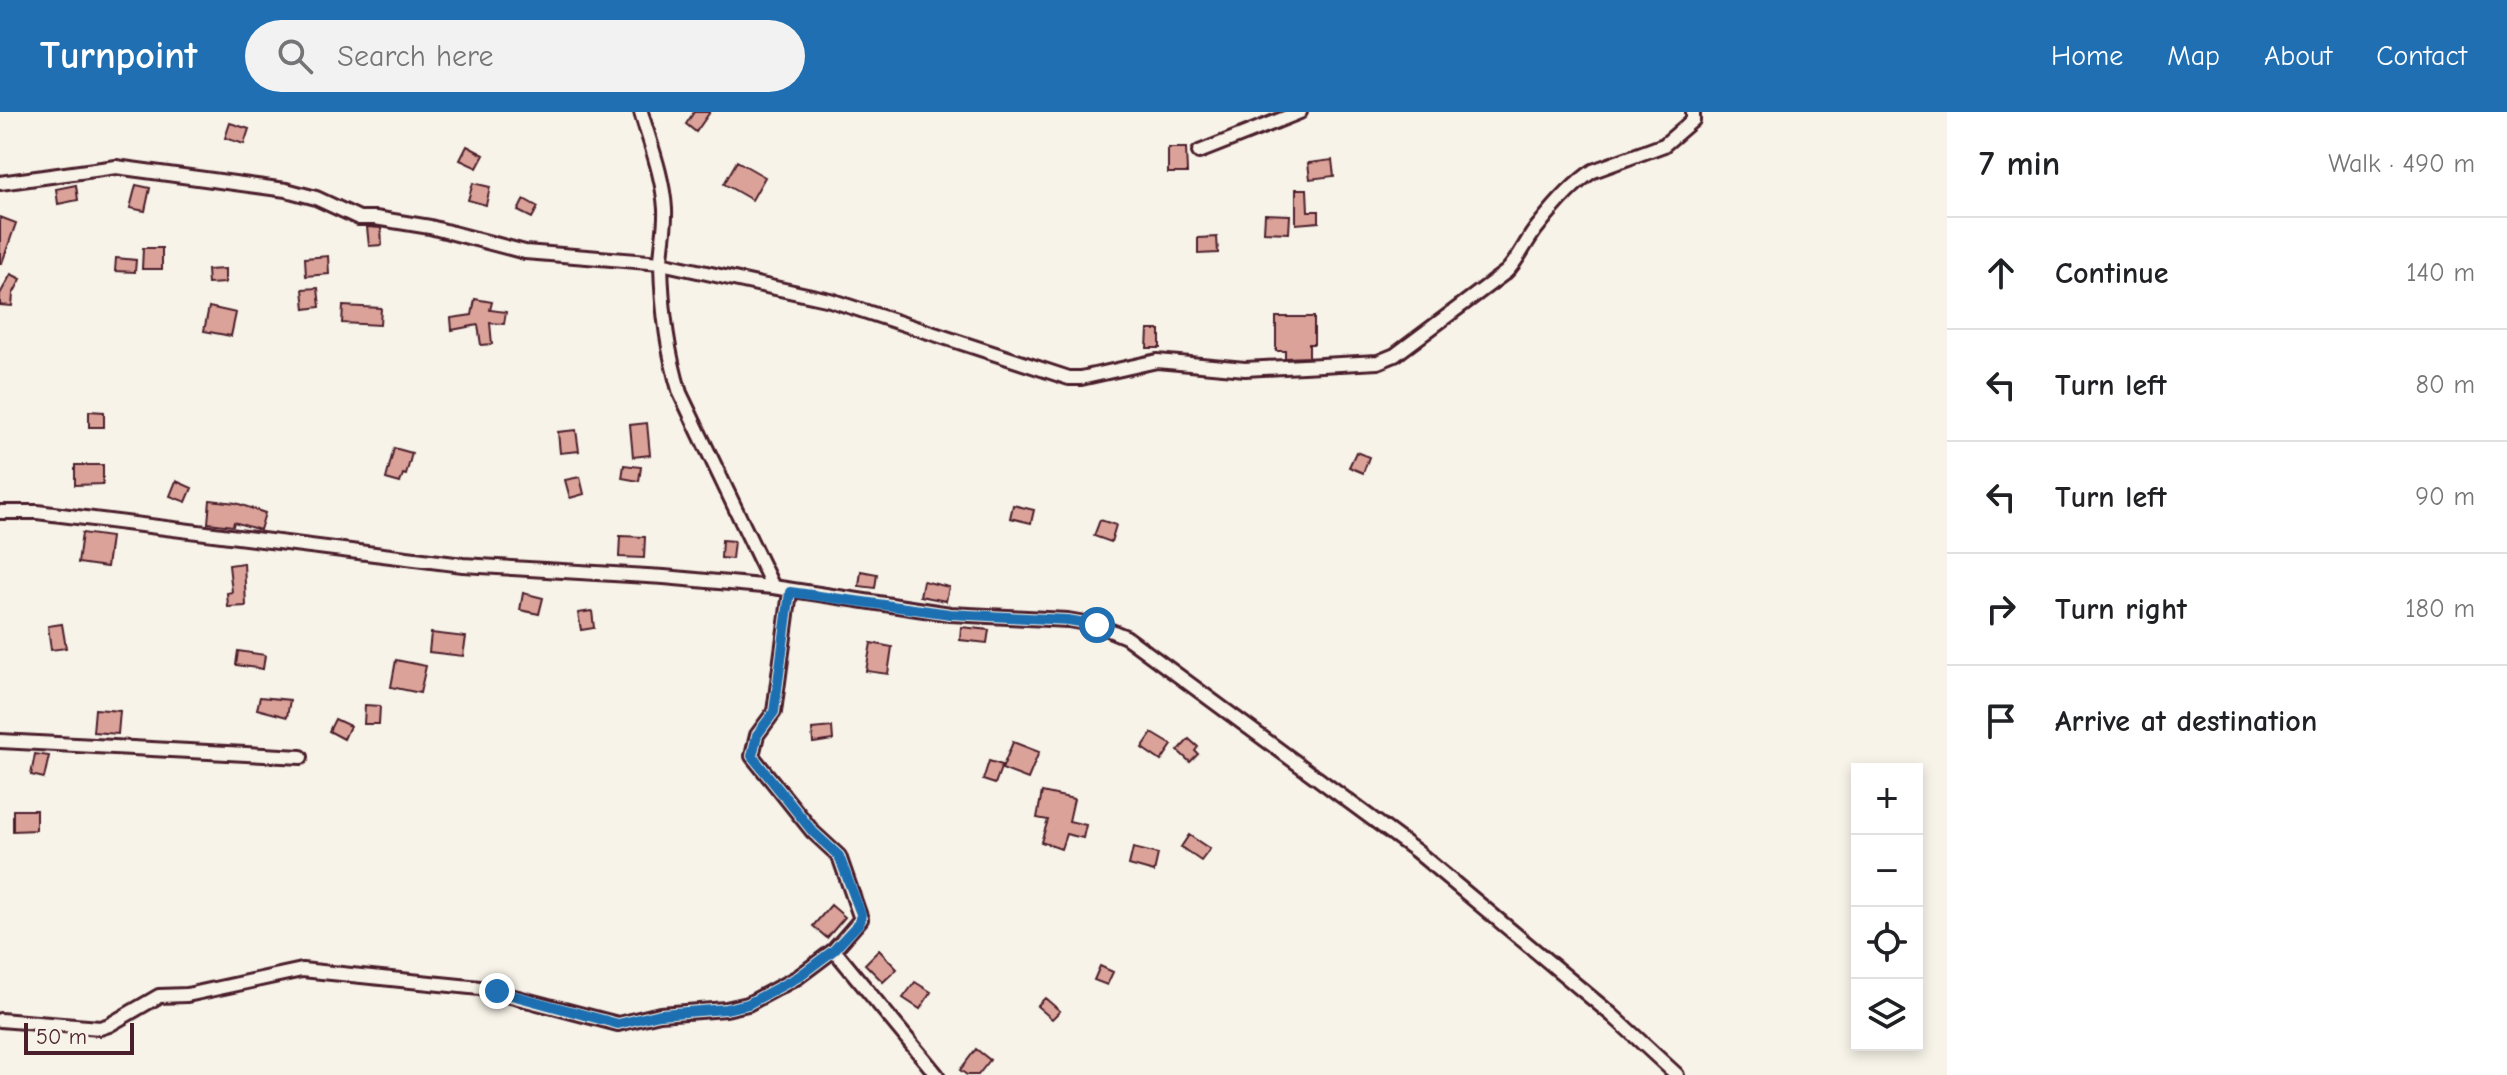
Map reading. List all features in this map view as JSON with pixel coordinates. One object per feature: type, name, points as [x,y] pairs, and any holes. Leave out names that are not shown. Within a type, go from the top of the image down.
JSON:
[{"type":"street","points":[[641,112],[663,192],[665,211],[661,263],[667,340],[680,393],[773,587]]},
{"type":"street","points":[[1199,152],[1300,112]]},
{"type":"street","points":[[0,183],[116,167],[286,190],[316,198],[359,218],[430,227],[525,252],[661,263],[830,300],[1069,378],[1081,378],[1157,361],[1245,369],[1362,364],[1395,355],[1506,272],[1518,260],[1537,227],[1583,178],[1593,171],[1664,145],[1693,120],[1693,112]]},
{"type":"street","points":[[0,512],[37,512],[463,565],[773,587],[950,614],[1068,620],[1097,625],[1126,637],[1416,851],[1612,1015],[1677,1075]]},
{"type":"street","points":[[0,1020],[100,1028],[159,996],[187,995],[302,970],[480,988],[618,1024],[660,1014],[726,1009],[748,1004],[798,977],[834,950],[861,919],[843,862],[813,832],[752,756],[757,735],[774,712],[790,592]]},
{"type":"street","points":[[0,741],[301,757]]},
{"type":"street","points":[[834,950],[937,1075]]},
{"type":"building","points":[[694,112],[710,112],[696,132],[686,124]]},
{"type":"building","points":[[230,123],[249,129],[244,144],[225,138]]},
{"type":"building","points":[[467,146],[484,155],[477,168],[460,160]]},
{"type":"building","points":[[1168,148],[1186,148],[1187,173],[1168,173]]},
{"type":"building","points":[[1332,160],[1334,176],[1310,179],[1308,163]]},
{"type":"building","points":[[737,161],[765,177],[752,200],[724,184]]},
{"type":"building","points":[[473,183],[490,187],[486,205],[468,200]]},
{"type":"building","points":[[76,185],[78,200],[58,204],[56,189]]},
{"type":"building","points":[[136,185],[150,188],[145,211],[130,208]]},
{"type":"building","points":[[1296,189],[1307,189],[1308,211],[1319,211],[1319,222],[1296,224]]},
{"type":"building","points":[[524,199],[538,207],[532,218],[518,211]]},
{"type":"building","points":[[1265,214],[1290,215],[1289,233],[1264,232]]},
{"type":"building","points":[[0,217],[16,223],[2,263],[0,263]]},
{"type":"building","points":[[367,227],[381,228],[382,245],[369,246]]},
{"type":"building","points":[[1217,237],[1218,253],[1198,254],[1198,238]]},
{"type":"building","points":[[143,248],[162,248],[162,269],[142,269]]},
{"type":"building","points":[[328,256],[329,274],[306,276],[305,258]]},
{"type":"building","points":[[116,258],[136,260],[135,272],[115,271]]},
{"type":"building","points":[[225,269],[225,283],[208,284],[207,270]]},
{"type":"building","points":[[11,274],[21,279],[13,294],[12,306],[0,305],[0,294]]},
{"type":"building","points":[[318,288],[320,307],[305,309],[303,289]]},
{"type":"building","points":[[475,299],[492,302],[490,310],[506,312],[504,324],[490,323],[492,344],[481,345],[478,325],[452,330],[451,318],[472,315]]},
{"type":"building","points":[[343,306],[381,308],[380,325],[342,323]]},
{"type":"building","points":[[209,307],[236,313],[231,336],[204,331]]},
{"type":"building","points":[[1276,317],[1314,317],[1314,344],[1309,344],[1309,357],[1285,358],[1285,351],[1276,351]]},
{"type":"building","points":[[1148,330],[1160,330],[1160,348],[1147,348]]},
{"type":"building","points":[[89,411],[104,412],[104,427],[89,427]]},
{"type":"building","points":[[647,423],[650,455],[633,457],[630,425]]},
{"type":"building","points":[[576,430],[579,451],[560,453],[558,432]]},
{"type":"building","points":[[394,448],[412,453],[406,475],[403,474],[400,483],[386,479]]},
{"type":"building","points":[[1356,452],[1369,457],[1363,473],[1349,467]]},
{"type":"building","points":[[75,465],[103,465],[103,484],[75,485]]},
{"type":"building","points":[[624,465],[641,467],[639,481],[622,478]]},
{"type":"building","points":[[580,477],[584,494],[570,498],[565,480]]},
{"type":"building","points":[[176,481],[192,488],[186,502],[170,496]]},
{"type":"building","points":[[210,500],[236,503],[265,513],[260,530],[234,522],[233,526],[208,523]]},
{"type":"building","points":[[1013,505],[1034,510],[1031,523],[1010,518]]},
{"type":"building","points":[[1100,520],[1116,525],[1111,542],[1094,536]]},
{"type":"building","points":[[82,533],[111,537],[107,567],[78,563]]},
{"type":"building","points":[[620,536],[645,537],[644,558],[619,557]]},
{"type":"building","points":[[722,540],[734,541],[732,559],[721,558]]},
{"type":"building","points":[[244,563],[246,606],[228,607],[227,593],[232,592],[229,565]]},
{"type":"building","points":[[861,571],[877,574],[875,588],[859,586]]},
{"type":"building","points":[[923,581],[949,587],[946,601],[920,596]]},
{"type":"building","points":[[523,593],[543,598],[539,614],[520,610]]},
{"type":"building","points":[[592,611],[594,628],[581,630],[578,613]]},
{"type":"building","points":[[62,624],[66,648],[51,650],[48,626]]},
{"type":"building","points":[[961,627],[989,630],[987,643],[960,640]]},
{"type":"building","points":[[431,633],[466,637],[463,656],[429,652]]},
{"type":"building","points":[[871,643],[892,647],[888,674],[866,671]]},
{"type":"building","points":[[238,651],[265,655],[263,669],[236,665]]},
{"type":"building","points":[[396,660],[426,666],[420,693],[391,687]]},
{"type":"building","points":[[260,697],[290,700],[287,717],[257,709]]},
{"type":"building","points":[[365,705],[380,706],[379,724],[364,724]]},
{"type":"building","points":[[95,709],[120,711],[118,734],[93,732]]},
{"type":"building","points":[[335,719],[350,726],[344,739],[329,731]]},
{"type":"building","points":[[832,727],[833,740],[813,743],[812,729]]},
{"type":"building","points":[[1152,733],[1172,745],[1161,761],[1142,748]]},
{"type":"building","points":[[1189,739],[1198,747],[1195,751],[1198,754],[1190,762],[1178,751]]},
{"type":"building","points":[[1013,742],[1039,752],[1028,779],[1002,769]]},
{"type":"building","points":[[35,754],[49,756],[44,778],[31,775]]},
{"type":"building","points":[[989,761],[1002,765],[995,784],[983,780]]},
{"type":"building","points":[[1042,792],[1074,799],[1069,821],[1086,825],[1083,838],[1066,834],[1061,849],[1041,842],[1048,820],[1037,818]]},
{"type":"building","points":[[13,810],[36,810],[36,830],[13,831]]},
{"type":"building","points":[[1189,835],[1210,849],[1201,861],[1181,847]]},
{"type":"building","points":[[1133,848],[1158,854],[1154,872],[1129,865]]},
{"type":"building","points":[[831,905],[845,917],[827,938],[813,926]]},
{"type":"building","points":[[879,950],[897,969],[883,982],[865,964]]},
{"type":"building","points":[[1100,966],[1113,972],[1107,985],[1094,980]]},
{"type":"building","points":[[915,982],[931,992],[920,1009],[903,998]]},
{"type":"building","points":[[1045,998],[1060,1011],[1052,1019],[1037,1006]]},
{"type":"building","points":[[976,1049],[990,1060],[978,1075],[967,1075],[960,1070]]},
{"type":"route","points":[[497,991],[618,1024],[660,1014],[726,1009],[748,1004],[798,977],[834,950],[860,922],[861,914],[843,862],[813,832],[752,756],[757,735],[774,712],[790,592],[950,614],[1068,620],[1097,625]]}]
